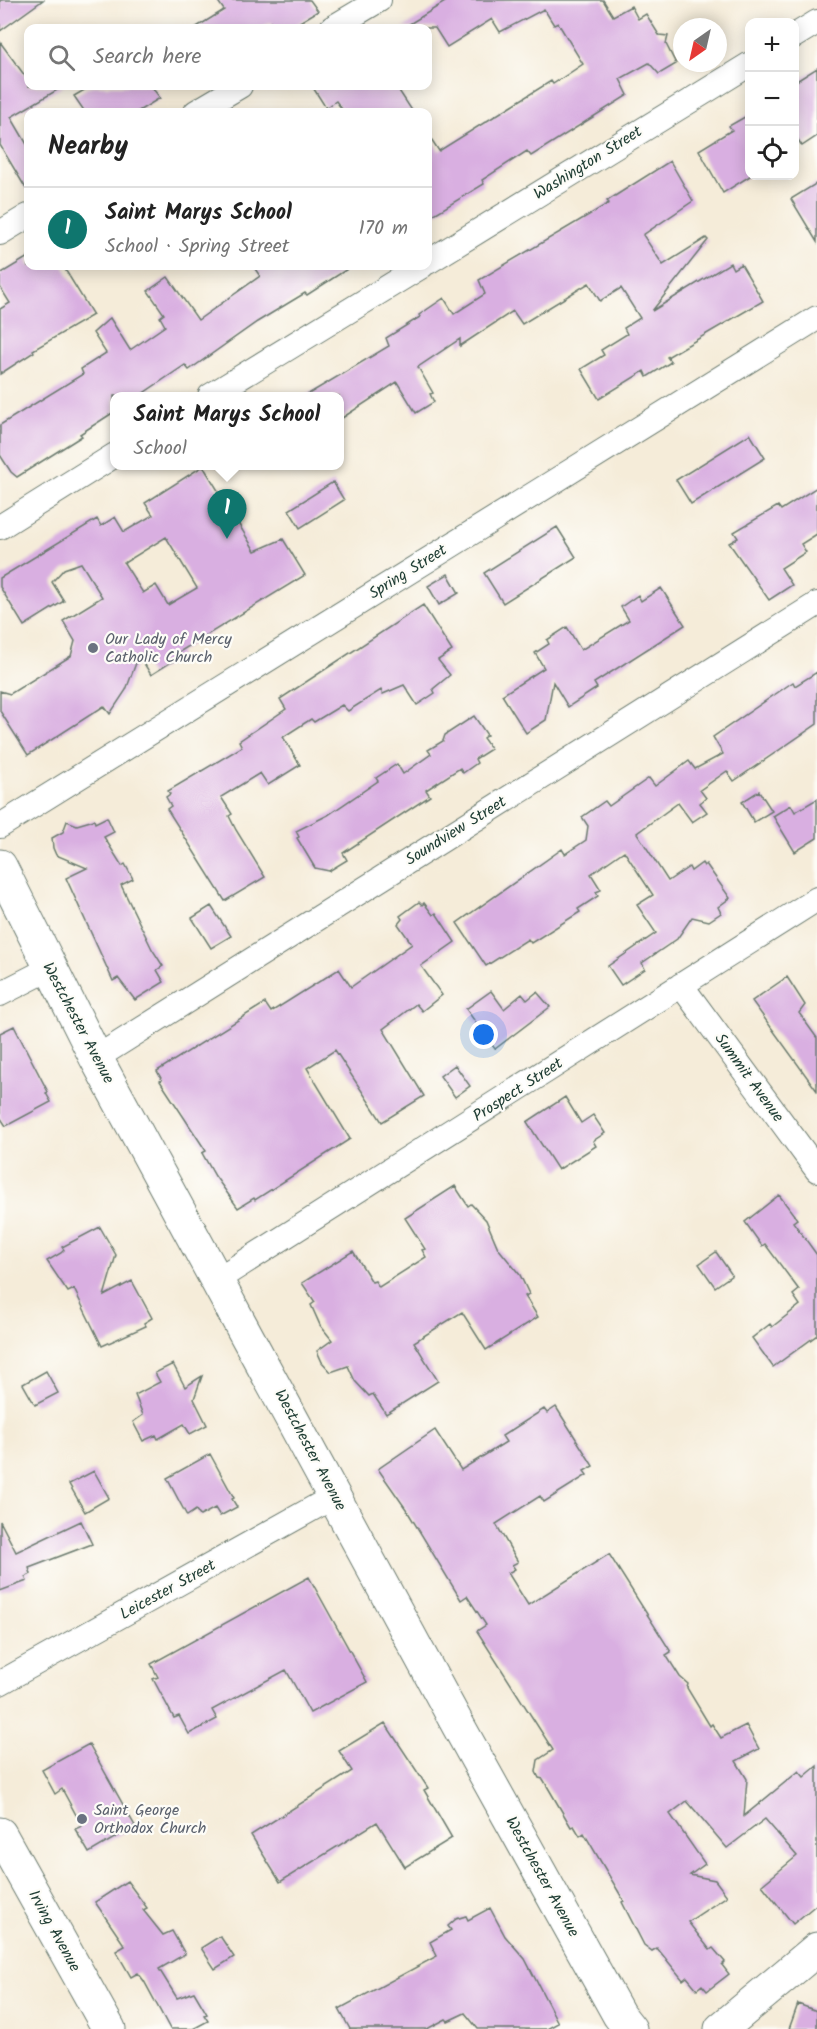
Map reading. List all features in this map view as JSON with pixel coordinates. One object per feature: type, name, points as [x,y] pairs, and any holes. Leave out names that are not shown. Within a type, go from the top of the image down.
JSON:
[{"type":"main road","name":"Westchester Avenue","points":[[0,866],[49,969],[96,1058],[218,1279],[470,1748],[630,2029]]},
{"type":"main road","name":"Irving Avenue","points":[[0,1834],[109,2029]]},
{"type":"main road","points":[[721,2029],[817,1949]]},
{"type":"street","points":[[339,24],[379,0]]},
{"type":"street","points":[[799,33],[817,22]]},
{"type":"street","name":"Washington Street","points":[[432,260],[745,67]]},
{"type":"street","points":[[203,108],[233,90]]},
{"type":"street","points":[[0,233],[24,218]]},
{"type":"street","points":[[217,392],[415,270]]},
{"type":"street","name":"Spring Street","points":[[0,826],[817,318]]},
{"type":"street","points":[[0,527],[110,458]]},
{"type":"street","name":"Soundview Street","points":[[96,1058],[817,604]]},
{"type":"street","name":"Prospect Street","points":[[218,1279],[817,899]]},
{"type":"street","points":[[0,994],[49,969]]},
{"type":"street","name":"Summit Avenue","points":[[681,985],[817,1170]]},
{"type":"street","name":"Leicester Street","points":[[0,1683],[335,1496]]},
{"type":"building","points":[[0,0],[43,0],[0,31]]},
{"type":"building","points":[[217,0],[310,0],[318,11],[297,24],[273,24],[271,22],[267,24],[201,24],[224,10]]},
{"type":"building","points":[[448,0],[603,0],[613,16],[631,6],[638,19],[646,14],[659,35],[668,36],[666,44],[673,58],[673,66],[659,74],[649,63],[620,79],[628,95],[531,156],[527,151],[482,180],[484,184],[432,216],[432,140],[439,151],[551,81],[553,84],[583,64],[558,23],[554,25],[544,9],[500,32],[492,19],[447,47],[435,28],[432,28],[432,24],[409,24]]},
{"type":"building","points":[[0,42],[24,75],[24,90],[57,90],[11,117],[24,139],[24,185],[0,145]]},
{"type":"building","points":[[817,68],[817,136],[802,146],[799,141],[799,79]]},
{"type":"building","points":[[84,90],[154,90],[160,98],[144,108],[82,108],[74,96]]},
{"type":"building","points":[[315,90],[399,90],[410,108],[341,108],[336,101],[326,108]]},
{"type":"building","points":[[745,117],[745,179],[723,193],[699,150],[732,130],[729,126]]},
{"type":"building","points":[[670,161],[693,201],[643,235],[663,265],[706,238],[708,240],[652,311],[730,263],[733,269],[741,264],[763,301],[667,357],[671,362],[647,377],[644,371],[599,399],[581,369],[604,355],[601,350],[627,334],[624,328],[640,318],[621,288],[600,301],[589,283],[522,324],[513,311],[460,346],[460,339],[418,367],[433,393],[430,394],[434,402],[416,413],[397,382],[344,417],[344,392],[312,392],[389,346],[386,338],[420,317],[419,315],[444,298],[454,314],[485,294],[479,280],[609,203],[607,201]]},
{"type":"building","points":[[817,183],[817,242],[791,199]]},
{"type":"building","points":[[24,259],[24,270],[65,270],[93,315],[33,350],[34,352],[0,374],[0,309],[10,303],[0,287],[0,274]]},
{"type":"building","points":[[256,270],[346,270],[307,295],[305,293],[257,322],[189,370],[185,365],[145,392],[110,392],[110,415],[80,434],[82,436],[17,477],[11,472],[0,455],[0,425],[83,374],[81,369],[106,353],[93,333],[110,318],[130,350],[165,326],[160,317],[164,314],[148,291],[168,277],[198,320],[260,276]]},
{"type":"building","points":[[750,434],[765,458],[691,504],[676,480]]},
{"type":"building","points":[[197,470],[205,470],[255,551],[283,539],[305,575],[179,652],[181,656],[151,675],[139,655],[126,690],[110,714],[104,706],[28,755],[0,711],[0,691],[10,694],[71,656],[75,641],[63,621],[102,597],[81,563],[64,569],[52,582],[64,601],[24,626],[0,587],[0,578],[97,519],[101,526],[115,517],[124,532],[153,515],[145,503]],"holes":[[[166,537],[197,588],[168,605],[156,585],[143,593],[124,563]]]},
{"type":"building","points":[[333,482],[344,500],[300,528],[289,510]]},
{"type":"building","points":[[817,487],[817,534],[801,544],[806,552],[781,568],[792,585],[769,600],[729,543],[738,538],[734,532],[778,506],[781,510]]},
{"type":"building","points":[[557,527],[576,557],[503,603],[484,573]]},
{"type":"building","points":[[448,574],[459,593],[439,605],[428,586]]},
{"type":"building","points":[[661,588],[685,625],[594,683],[597,688],[568,707],[553,682],[546,720],[526,733],[502,695],[544,668],[535,653],[549,644],[547,640],[567,627],[581,650],[629,620],[621,607],[638,595],[641,601]]},
{"type":"building","points":[[423,605],[452,651],[438,660],[450,675],[433,689],[435,693],[417,705],[404,685],[383,694],[381,690],[348,711],[342,705],[314,722],[311,719],[283,737],[300,765],[268,785],[260,773],[221,797],[232,814],[229,816],[236,830],[265,877],[225,901],[167,809],[171,806],[166,797],[170,794],[168,791],[242,747],[239,741],[286,709],[280,699]]},
{"type":"building","points":[[817,672],[817,724],[734,781],[727,771],[700,790],[706,798],[700,803],[707,812],[692,822],[678,803],[637,833],[668,881],[689,867],[691,871],[702,863],[704,866],[706,864],[730,898],[718,907],[721,913],[709,921],[692,917],[677,939],[642,963],[645,969],[621,985],[608,966],[656,933],[637,905],[653,895],[624,851],[591,874],[601,890],[596,892],[598,896],[578,909],[580,912],[531,943],[528,939],[486,966],[457,923],[562,849],[565,854],[586,840],[588,826],[582,817],[605,801],[609,806],[649,778],[655,786],[689,761],[695,769],[723,754],[713,737],[793,682],[795,686]]},
{"type":"building","points":[[474,716],[487,735],[483,738],[491,749],[475,759],[477,763],[463,773],[460,768],[426,790],[430,796],[343,853],[347,860],[329,871],[315,868],[297,838],[299,837],[296,831],[328,815],[378,781],[376,778],[397,764],[403,774],[431,754],[428,750],[443,741],[445,735]]},
{"type":"building","points":[[759,791],[772,811],[754,822],[742,802]]},
{"type":"building","points":[[817,799],[817,838],[795,852],[773,816],[791,805],[795,812]]},
{"type":"building","points":[[107,817],[114,832],[104,837],[122,866],[125,864],[133,879],[121,885],[152,949],[163,966],[157,970],[164,982],[135,1000],[118,978],[113,981],[66,878],[87,868],[56,855],[53,848],[52,838],[63,832],[67,821],[77,825],[94,820],[95,823]]},
{"type":"building","points":[[419,902],[422,905],[424,903],[433,915],[436,913],[455,942],[421,966],[442,995],[422,1011],[416,1004],[383,1029],[424,1096],[382,1122],[335,1050],[307,1068],[350,1139],[255,1200],[254,1198],[238,1208],[215,1176],[202,1153],[206,1151],[160,1081],[162,1080],[157,1071],[265,1003],[271,1012],[339,969],[351,987],[412,944],[398,924],[402,919],[400,916]]},
{"type":"building","points":[[211,906],[231,936],[211,948],[192,918]]},
{"type":"building","points":[[787,977],[805,1005],[799,1013],[817,1038],[817,1091],[752,1001]]},
{"type":"building","points":[[491,991],[504,1009],[522,994],[527,1000],[537,992],[550,1007],[495,1049],[466,1009]]},
{"type":"building","points":[[14,1026],[51,1102],[6,1126],[0,1117],[0,1033]]},
{"type":"building","points":[[455,1065],[470,1086],[455,1097],[440,1076]]},
{"type":"building","points":[[565,1097],[581,1123],[593,1115],[605,1133],[593,1141],[596,1146],[558,1170],[527,1122]]},
{"type":"building","points":[[455,1186],[468,1206],[471,1204],[486,1220],[498,1248],[520,1275],[529,1294],[525,1296],[538,1317],[486,1350],[462,1312],[414,1342],[438,1381],[386,1414],[373,1394],[369,1396],[355,1381],[348,1366],[331,1372],[322,1362],[317,1351],[332,1340],[320,1325],[311,1305],[315,1302],[302,1283],[353,1251],[372,1282],[375,1281],[379,1287],[426,1257],[422,1250],[425,1249],[405,1218]]},
{"type":"building","points":[[779,1195],[797,1219],[793,1222],[817,1255],[817,1335],[773,1367],[752,1338],[770,1324],[772,1327],[800,1305],[793,1295],[799,1290],[765,1244],[762,1246],[745,1222]]},
{"type":"building","points":[[100,1227],[116,1255],[104,1296],[132,1281],[152,1318],[144,1323],[146,1326],[102,1346],[74,1289],[68,1292],[47,1261],[61,1253],[64,1250],[62,1247]]},
{"type":"building","points":[[716,1252],[732,1275],[715,1287],[699,1264]]},
{"type":"building","points":[[173,1364],[185,1387],[202,1376],[194,1399],[207,1425],[190,1434],[184,1424],[158,1439],[156,1435],[143,1441],[133,1422],[143,1415],[135,1395],[160,1382],[155,1373]]},
{"type":"building","points":[[46,1371],[58,1393],[35,1405],[23,1384]]},
{"type":"building","points":[[556,1407],[593,1466],[584,1471],[587,1475],[544,1502],[540,1496],[496,1524],[518,1562],[512,1565],[515,1569],[508,1573],[528,1605],[609,1554],[671,1652],[666,1655],[680,1677],[688,1684],[687,1688],[710,1726],[712,1724],[721,1738],[746,1725],[759,1749],[736,1761],[747,1779],[744,1816],[799,1771],[804,1777],[817,1766],[817,1904],[793,1924],[762,1885],[797,1856],[765,1819],[727,1848],[687,1801],[670,1814],[705,1864],[690,1875],[715,1880],[727,1896],[688,1922],[710,1950],[713,1948],[725,1962],[722,1965],[729,1974],[707,1991],[702,1985],[697,1989],[687,1977],[683,1980],[657,1948],[652,1951],[644,1945],[622,1902],[624,1901],[584,1833],[580,1836],[574,1826],[571,1827],[543,1779],[539,1778],[536,1772],[538,1760],[553,1750],[477,1631],[486,1625],[467,1596],[461,1600],[406,1509],[378,1469],[435,1430],[461,1470],[506,1442],[502,1436],[544,1409],[547,1413]]},
{"type":"building","points":[[210,1454],[237,1507],[220,1516],[215,1508],[200,1516],[196,1510],[187,1516],[167,1478]]},
{"type":"building","points":[[94,1471],[109,1498],[85,1512],[69,1484]]},
{"type":"building","points":[[0,1521],[16,1552],[81,1521],[92,1544],[29,1568],[31,1574],[25,1577],[27,1581],[0,1591]]},
{"type":"building","points":[[309,1577],[367,1682],[310,1713],[286,1670],[212,1710],[217,1719],[189,1734],[179,1716],[174,1718],[153,1679],[158,1677],[151,1664]]},
{"type":"building","points":[[385,1723],[428,1788],[424,1790],[452,1838],[405,1867],[377,1822],[280,1882],[251,1835],[352,1771],[339,1751]]},
{"type":"building","points":[[89,1744],[135,1826],[89,1853],[75,1829],[82,1826],[62,1789],[55,1794],[42,1770]]},
{"type":"building","points":[[127,1881],[147,1908],[143,1910],[163,1935],[172,1931],[185,1954],[159,1969],[177,1998],[194,1992],[207,2014],[204,2015],[208,2021],[193,2029],[170,2029],[144,1981],[138,1973],[131,1977],[116,1951],[125,1946],[95,1902]]},
{"type":"building","points":[[490,1908],[505,1936],[525,1959],[558,2023],[547,2029],[478,2029],[465,2013],[448,2021],[446,2019],[427,2029],[350,2029],[339,2009],[437,1956],[430,1942],[451,1930],[448,1926],[456,1919],[466,1916],[468,1920]]},
{"type":"building","points":[[220,1936],[234,1957],[215,1969],[201,1948]]},
{"type":"building","points":[[798,2004],[817,2011],[817,2029],[789,2029]]},
{"type":"place","name":"Saint Marys School","points":[[227,539]]},
{"type":"place","name":"Our Lady of Mercy Catholic Church","points":[[93,648]]},
{"type":"place","name":"Saint George Orthodox Church","points":[[82,1819]]}]
